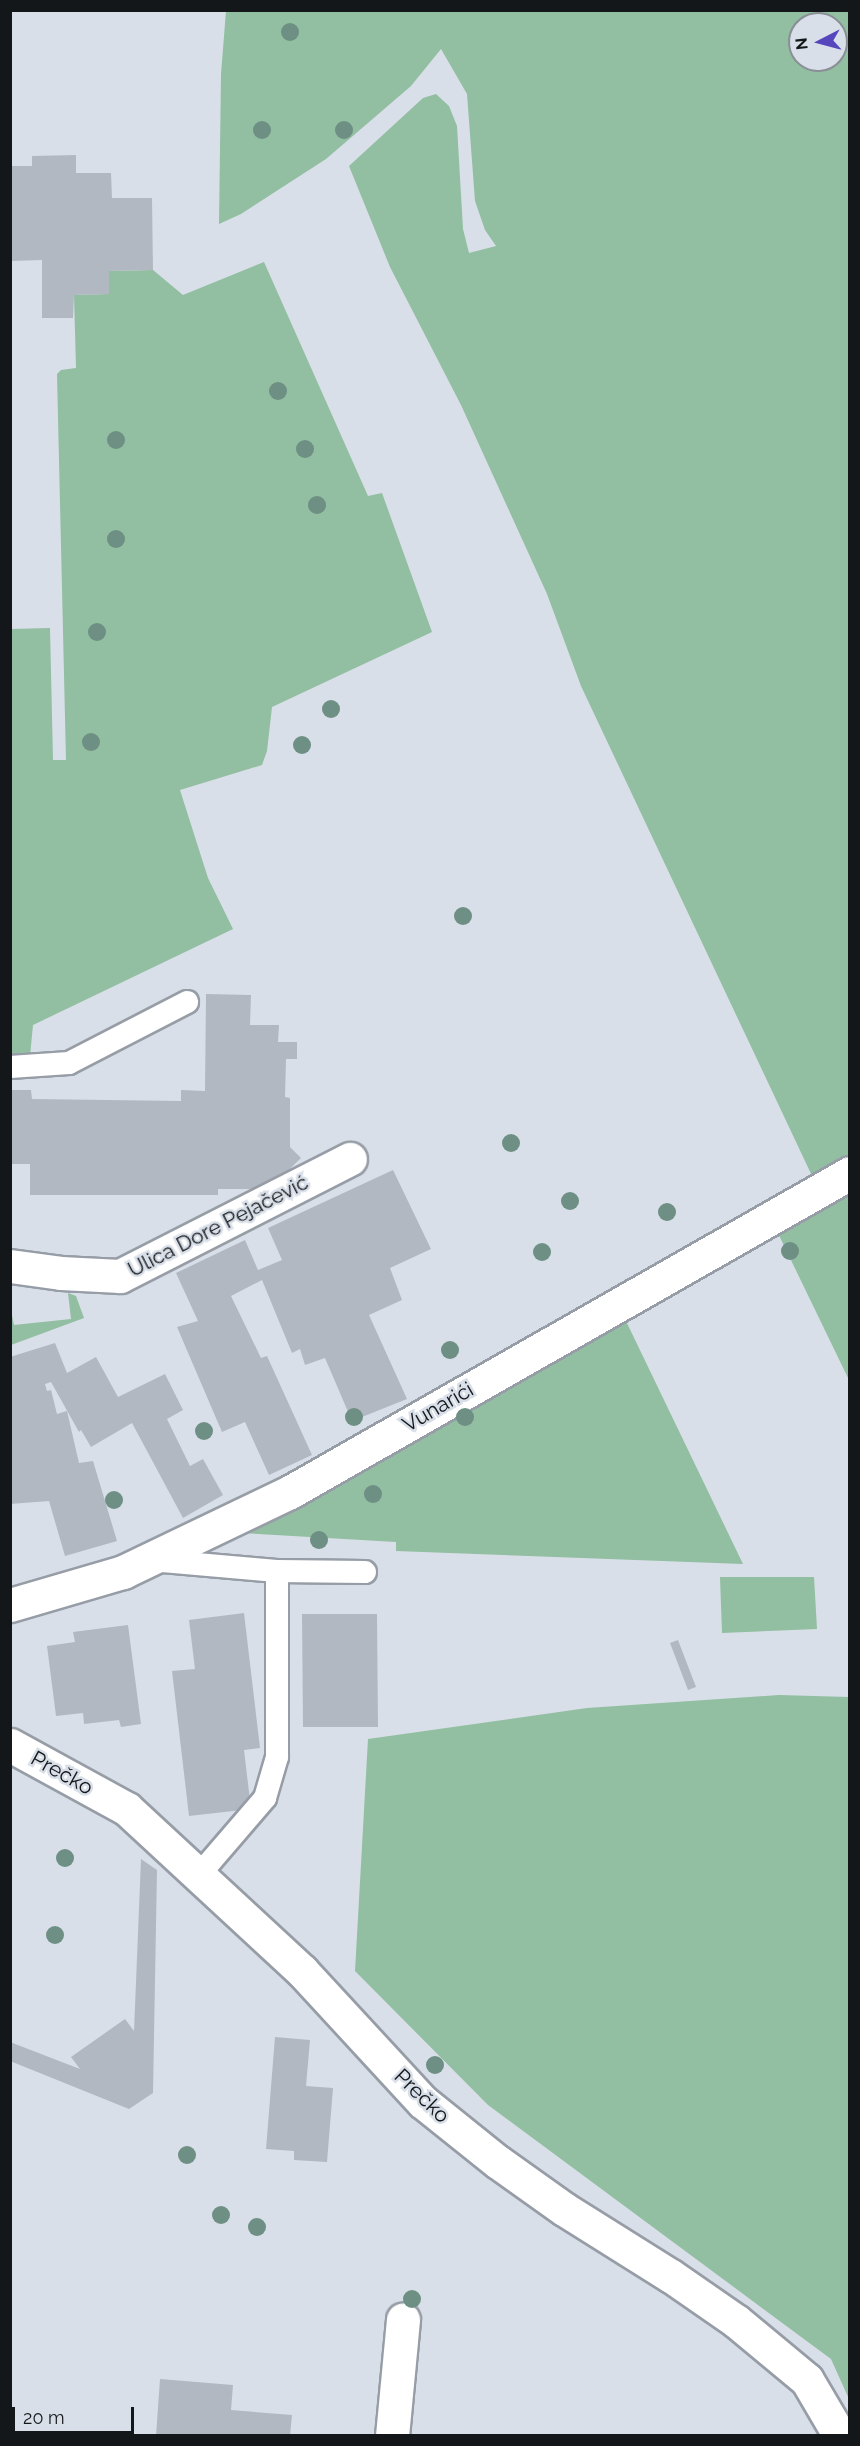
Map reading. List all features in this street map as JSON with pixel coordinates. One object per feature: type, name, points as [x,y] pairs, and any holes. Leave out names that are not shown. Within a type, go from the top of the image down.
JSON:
[{"type":"street","name":"Ulica Dore Pejačević","points":[[10,1266],[61,1273],[120,1276],[350,1159]]},
{"type":"street","name":"Vunarići","points":[[10,1605],[123,1572],[290,1492],[849,1173]]},
{"type":"street","name":"Prečko","points":[[10,1745],[127,1809],[302,1971],[423,2102],[498,2162],[564,2209],[671,2276],[736,2321],[807,2380],[840,2436]]},
{"type":"street","points":[[392,2436],[403,2320]]},
{"type":"lane","points":[[10,1067],[69,1063],[187,1002]]},
{"type":"lane","points":[[148,1560],[277,1571],[365,1572]]},
{"type":"lane","points":[[198,1876],[265,1798],[277,1757],[277,1571]]},
{"type":"green space","points":[[226,11],[849,11],[849,1157],[813,1178],[581,686],[547,594],[461,405],[390,267],[349,166],[423,98],[436,94],[449,106],[457,126],[463,229],[469,253],[496,246],[485,230],[475,201],[467,94],[441,49],[411,86],[326,159],[241,214],[219,224],[221,74]]},
{"type":"green space","points":[[264,262],[368,496],[382,493],[432,632],[272,707],[267,751],[262,765],[180,790],[208,878],[233,929],[33,1025],[30,1056],[11,1055],[11,629],[50,628],[53,760],[66,760],[57,374],[61,370],[76,368],[74,295],[109,294],[109,271],[153,270],[183,295]]},
{"type":"green space","points":[[849,1185],[849,1380],[775,1227]]},
{"type":"green space","points":[[68,1293],[76,1296],[84,1318],[11,1345],[11,1310],[14,1325],[71,1319]]},
{"type":"green space","points":[[624,1317],[743,1564],[396,1551],[396,1542],[242,1533],[547,1355]]},
{"type":"green space","points":[[720,1577],[814,1577],[817,1629],[722,1633]]},
{"type":"green space","points":[[779,1695],[849,1697],[849,2399],[831,2359],[488,2105],[355,1971],[368,1739],[587,1708]]},
{"type":"building","points":[[76,155],[76,173],[111,173],[112,198],[152,198],[153,270],[109,271],[109,294],[74,295],[73,318],[42,318],[42,260],[10,261],[10,166],[32,166],[32,156]]},
{"type":"building","points":[[206,994],[251,995],[250,1025],[279,1025],[278,1042],[297,1042],[297,1059],[286,1059],[285,1097],[290,1098],[290,1147],[301,1158],[262,1196],[255,1189],[218,1189],[218,1195],[30,1195],[30,1164],[10,1164],[10,1090],[31,1090],[32,1099],[181,1101],[181,1090],[205,1091]]},
{"type":"building","points":[[393,1170],[431,1249],[390,1268],[402,1300],[369,1315],[407,1399],[352,1421],[325,1358],[305,1365],[300,1349],[292,1353],[262,1280],[231,1296],[261,1358],[267,1356],[312,1455],[269,1475],[245,1422],[222,1432],[177,1327],[198,1321],[176,1273],[245,1240],[258,1270],[282,1260],[268,1228]]},
{"type":"building","points":[[55,1343],[67,1373],[96,1357],[118,1397],[165,1374],[183,1410],[167,1419],[190,1466],[203,1459],[223,1495],[183,1518],[132,1423],[91,1447],[81,1430],[79,1432],[51,1382],[45,1384],[47,1391],[51,1390],[57,1414],[67,1411],[79,1463],[93,1461],[117,1541],[65,1556],[49,1501],[10,1504],[10,1357]]},
{"type":"building","points":[[244,1613],[260,1748],[244,1750],[251,1809],[189,1816],[172,1671],[195,1669],[189,1620]]},
{"type":"building","points":[[302,1614],[377,1614],[378,1727],[303,1727]]},
{"type":"building","points":[[128,1625],[141,1724],[121,1727],[119,1720],[84,1724],[83,1713],[56,1716],[47,1646],[75,1642],[73,1632]]},
{"type":"building","points":[[678,1640],[696,1687],[688,1690],[670,1643]]},
{"type":"building","points":[[141,1859],[157,1870],[153,2093],[129,2109],[10,2061],[10,2042],[80,2069],[71,2057],[125,2019],[134,2031]]},
{"type":"building","points":[[275,2037],[310,2040],[306,2086],[333,2088],[327,2162],[294,2160],[294,2151],[266,2149]]},
{"type":"building","points":[[160,2379],[233,2385],[231,2410],[292,2415],[290,2436],[156,2436]]}]
